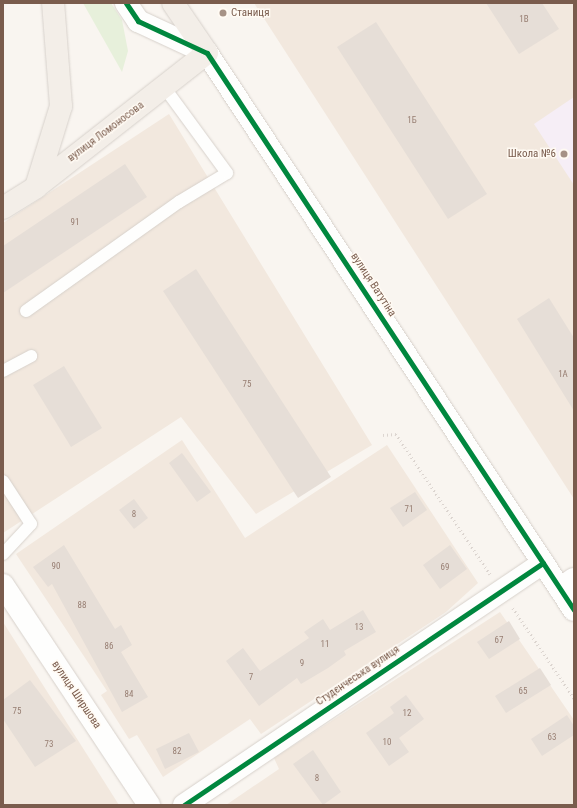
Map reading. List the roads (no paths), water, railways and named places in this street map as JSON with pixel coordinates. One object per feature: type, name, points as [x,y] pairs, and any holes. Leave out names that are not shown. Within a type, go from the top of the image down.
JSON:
[{"type":"main road","points":[[36,187],[61,106],[53,3]]},
{"type":"main road","name":"вулиця Ватутіна","points":[[173,3],[207,53]]},
{"type":"main road","name":"вулиця Ломоносова","points":[[3,208],[36,187],[207,53]]},
{"type":"street","points":[[126,3],[138,21],[207,53]]},
{"type":"street","name":"вулиця Ватутіна","points":[[207,53],[543,563],[567,584],[574,610]]},
{"type":"street","name":"Студєнчеська вулиця","points":[[184,805],[543,563]]},
{"type":"street","name":"вулиця Ширшова","points":[[3,585],[149,805]]},
{"type":"lane","points":[[26,311],[179,202],[227,173],[164,87]]},
{"type":"lane","points":[[3,372],[31,356]]},
{"type":"lane","points":[[3,481],[31,524],[3,554]]},
{"type":"place","name":"Станиця","points":[[223,13]]},
{"type":"place","name":"Школа №6","points":[[564,154]]}]
